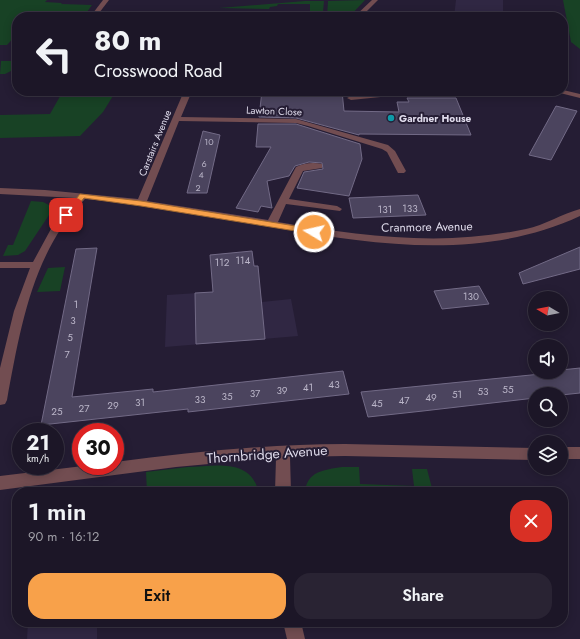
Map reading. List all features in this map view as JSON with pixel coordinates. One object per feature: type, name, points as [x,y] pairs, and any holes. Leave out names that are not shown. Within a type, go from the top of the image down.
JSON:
[{"type":"street","points":[[97,12],[106,0]]},
{"type":"street","points":[[362,12],[375,0]]},
{"type":"street","points":[[568,94],[580,96]]},
{"type":"street","name":"Carstairs Avenue","points":[[141,203],[186,96]]},
{"type":"street","points":[[351,98],[371,96]]},
{"type":"street","name":"Lawton Close","points":[[177,119],[296,121],[310,124],[385,147],[391,151],[401,171]]},
{"type":"street","points":[[271,225],[299,170],[305,166],[319,166]]},
{"type":"street","name":"Cranmore Avenue","points":[[0,191],[46,192],[141,203],[377,241],[436,243],[508,235],[559,222],[580,212]]},
{"type":"street","points":[[0,400],[22,299],[36,265],[58,225],[82,196]]},
{"type":"street","points":[[283,201],[337,209]]},
{"type":"street","points":[[0,265],[36,265]]},
{"type":"street","name":"Thornbridge Avenue","points":[[0,483],[233,455],[283,451],[348,450],[528,454]]},
{"type":"street","points":[[283,451],[283,487]]},
{"type":"street","points":[[568,453],[580,453]]},
{"type":"street","points":[[293,627],[296,639]]},
{"type":"shaded area","points":[[456,0],[503,0],[503,12],[455,12]]},
{"type":"shaded area","points":[[260,289],[262,302],[291,299],[298,336],[165,347],[167,295]]},
{"type":"shaded area","points":[[28,627],[97,627],[97,639],[27,639]]},
{"type":"green space","points":[[0,0],[47,0],[45,2],[92,5],[87,12],[12,12],[12,40],[7,45],[0,45]]},
{"type":"green space","points":[[365,0],[354,12],[327,12],[328,1]]},
{"type":"green space","points":[[563,0],[580,0],[580,49],[571,42],[568,26],[568,12],[565,12]]},
{"type":"green space","points":[[305,1],[324,1],[323,12],[310,12],[310,4],[278,4],[277,6],[270,7],[269,9],[219,8]]},
{"type":"green space","points":[[205,11],[204,12],[104,12]]},
{"type":"green space","points":[[1,61],[12,61],[12,70],[5,74],[0,74]]},
{"type":"green space","points":[[60,96],[113,96],[103,112],[80,136],[0,138],[0,115],[50,114]]},
{"type":"green space","points":[[31,201],[43,202],[49,205],[49,215],[25,251],[18,255],[3,256],[8,245],[13,245]]},
{"type":"green space","points":[[65,267],[60,291],[37,292],[48,268]]},
{"type":"green space","points":[[219,465],[229,466],[239,468],[247,473],[254,480],[257,487],[147,487],[146,472],[188,467]]},
{"type":"green space","points":[[359,467],[360,484],[414,486],[412,469],[427,469],[432,487],[306,487],[313,476],[329,469]]},
{"type":"building","points":[[261,96],[342,96],[344,111],[399,112],[397,102],[409,102],[407,98],[456,98],[471,135],[359,135],[296,118],[259,117]]},
{"type":"building","points":[[556,106],[577,111],[551,160],[529,155]]},
{"type":"building","points":[[258,124],[296,124],[360,144],[362,159],[349,196],[297,188],[304,172],[323,169],[322,163],[309,162],[295,166],[289,176],[267,181],[272,208],[261,206],[258,212],[236,208],[271,147],[256,147]]},
{"type":"building","points":[[203,131],[220,135],[207,193],[187,193]]},
{"type":"building","points":[[418,195],[426,215],[353,218],[349,198]]},
{"type":"building","points":[[580,247],[580,269],[523,284],[519,273]]},
{"type":"building","points":[[97,248],[72,397],[153,389],[153,392],[343,371],[349,394],[188,412],[188,409],[59,423],[41,423],[76,249]]},
{"type":"building","points":[[252,251],[254,266],[258,266],[265,339],[196,344],[195,293],[213,292],[210,255]]},
{"type":"building","points":[[479,286],[489,304],[442,309],[434,291]]},
{"type":"building","points":[[580,368],[580,393],[568,394],[568,387],[528,387],[528,399],[368,417],[361,392],[528,375],[528,379],[568,379],[568,369]]},
{"type":"place","name":"Gardner House","points":[[391,118]]},
{"type":"route","points":[[66,215],[82,196],[141,203],[314,232]]}]
